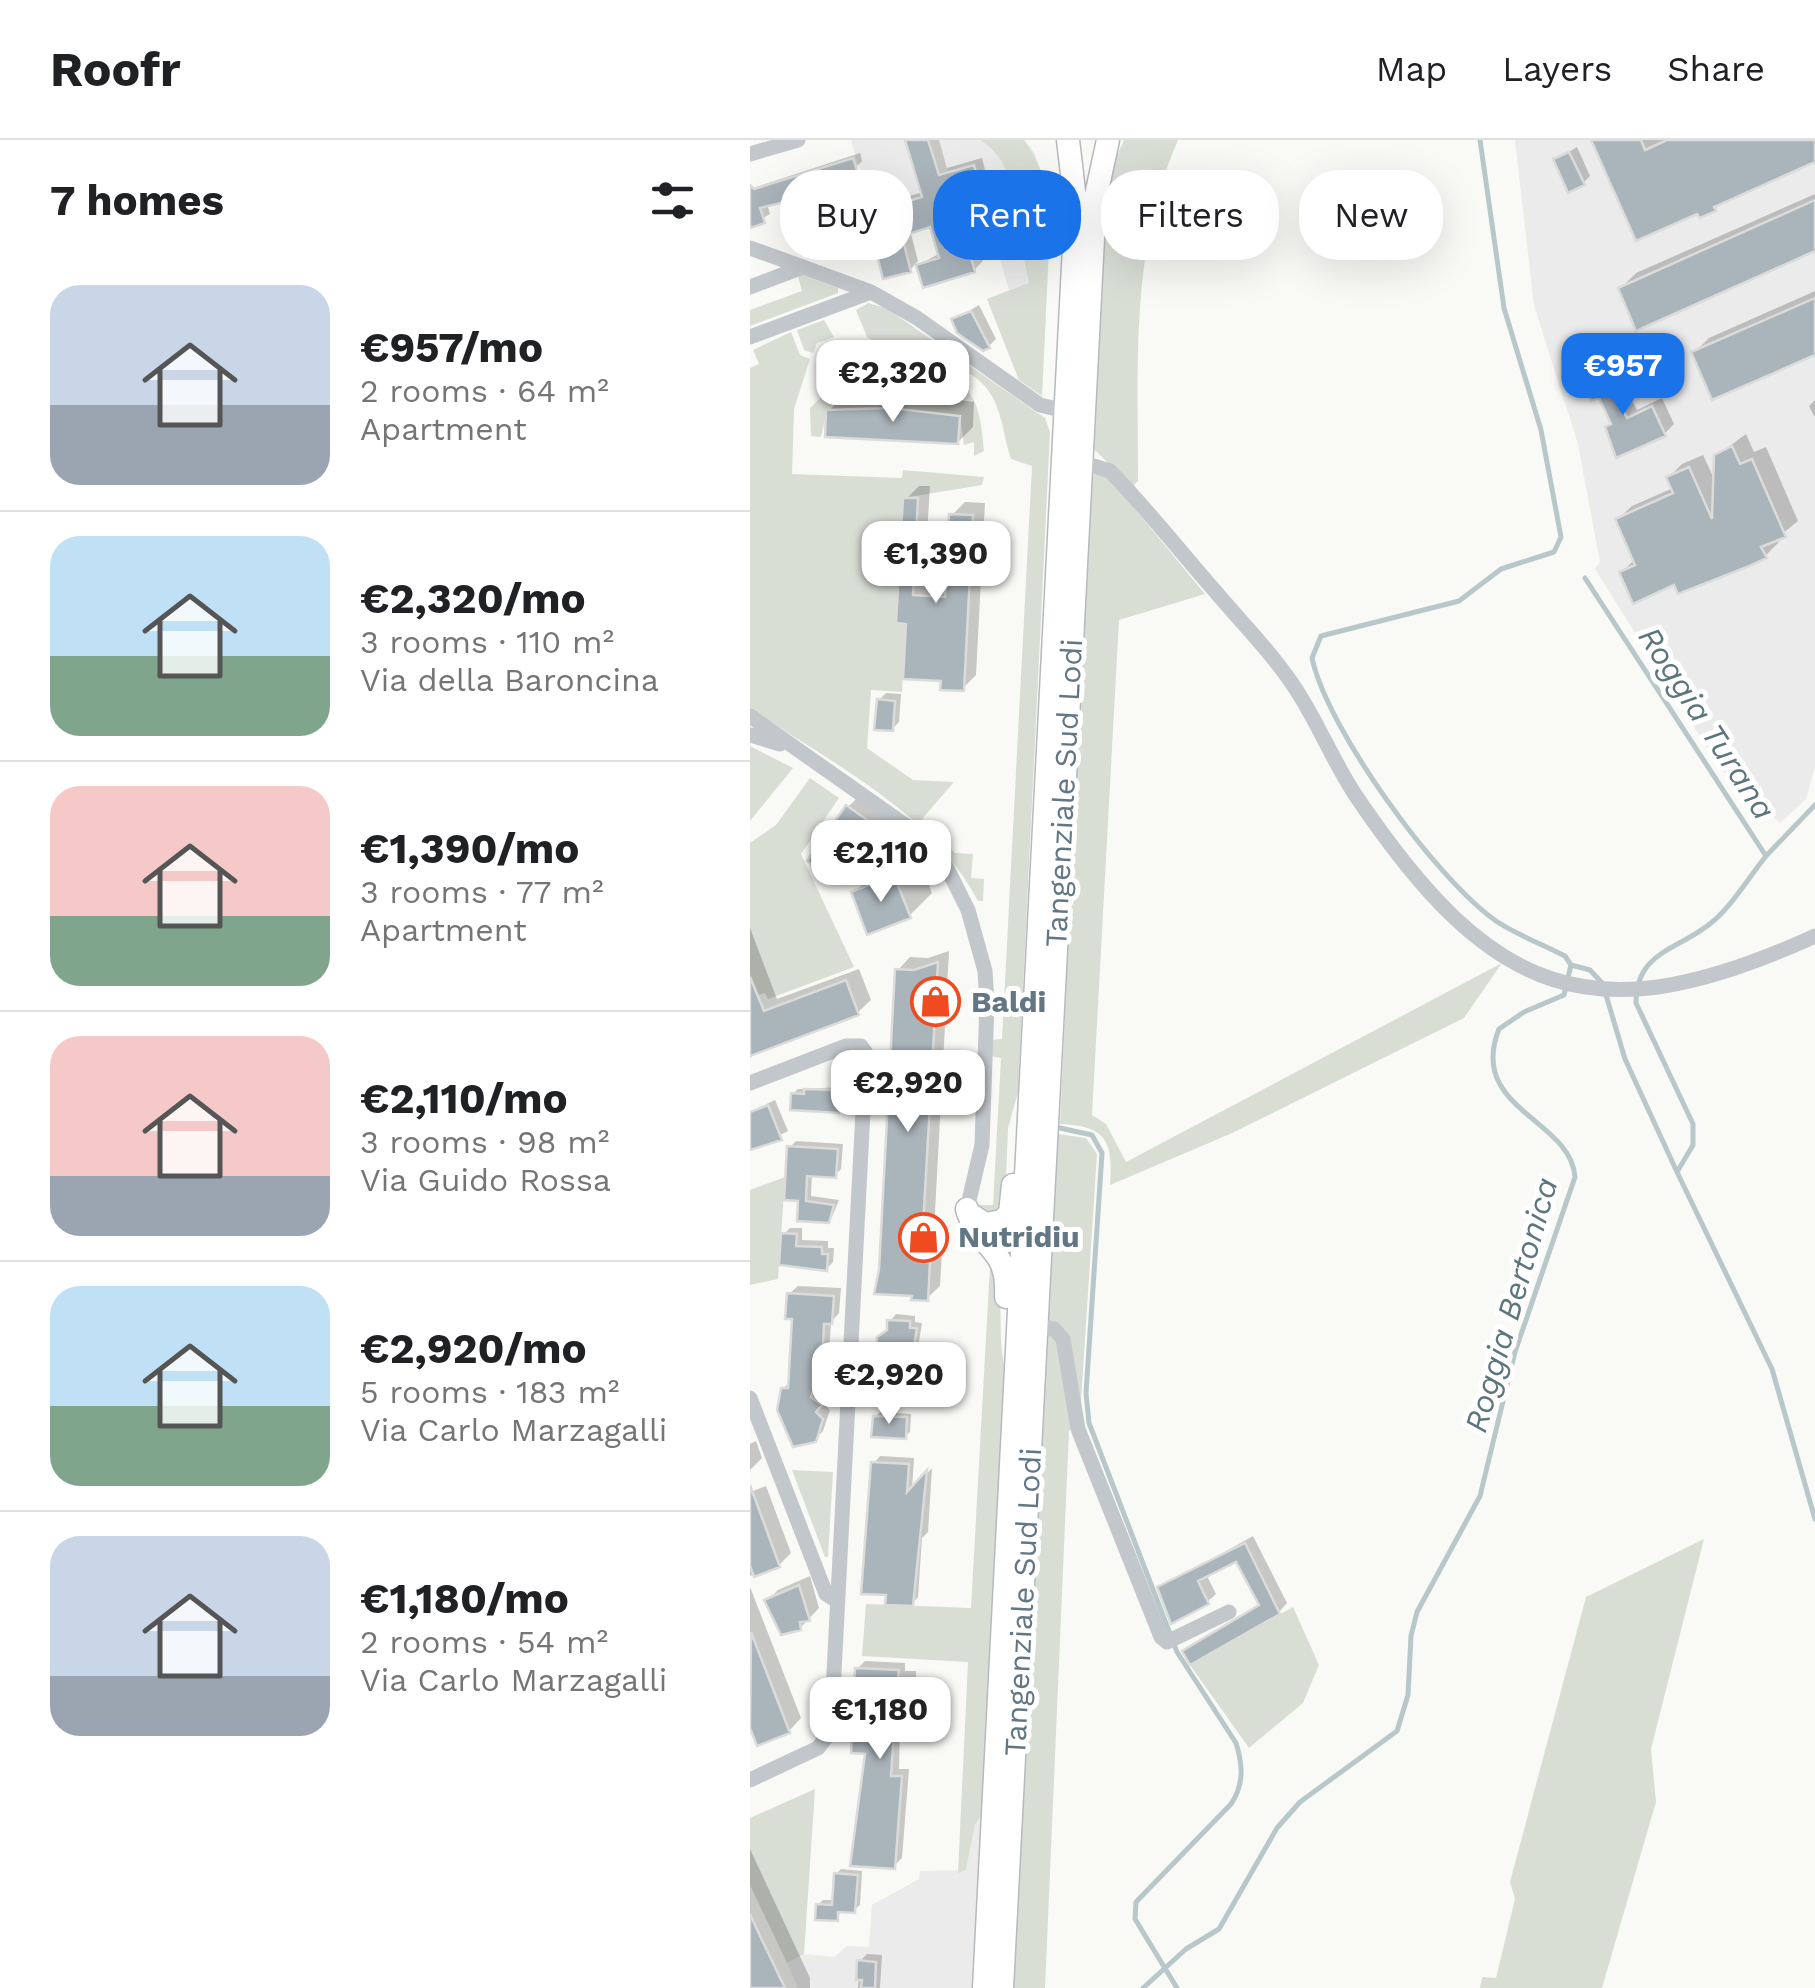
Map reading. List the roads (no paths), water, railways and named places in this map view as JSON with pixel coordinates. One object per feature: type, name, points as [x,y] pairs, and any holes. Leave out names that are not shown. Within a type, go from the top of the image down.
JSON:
[{"type":"highway","name":"Tangenziale Sud Lodi","points":[[984,1988],[1076,208],[1068,140]]},
{"type":"highway","name":"Tangenziale Sud Lodi","points":[[1002,1988],[1095,200],[1108,140]]},
{"type":"highway","points":[[966,1209],[984,1224],[1002,1221],[1010,1212],[1016,1138],[1030,1104]]},
{"type":"highway","points":[[966,1209],[973,1226],[1006,1266],[1005,1334],[1017,1364]]},
{"type":"street","points":[[750,154],[798,140]]},
{"type":"street","points":[[750,248],[871,292],[917,318],[1040,404],[1065,411]]},
{"type":"street","points":[[750,287],[802,267]]},
{"type":"street","points":[[750,337],[871,292]]},
{"type":"street","points":[[1080,462],[1098,464],[1116,476],[1296,689],[1356,796],[1422,883],[1481,940],[1567,986],[1622,992],[1697,980],[1815,936]]},
{"type":"street","points":[[750,716],[922,837],[947,868],[968,910],[985,971],[987,1002],[982,1145],[966,1209]]},
{"type":"street","points":[[750,735],[793,748]]},
{"type":"street","points":[[750,1083],[846,1046],[861,1046],[866,1054],[830,1731],[823,1744],[750,1780]]},
{"type":"street","points":[[1037,1326],[1054,1328],[1063,1339],[1078,1430],[1161,1637],[1172,1641],[1228,1612]]},
{"type":"street","points":[[750,1398],[826,1594],[837,1602]]},
{"type":"waterway","name":"Roggia Bertonica","points":[[1143,1988],[1186,1949],[1219,1929],[1277,1828],[1300,1802],[1397,1731],[1408,1695],[1411,1636],[1417,1612],[1480,1496],[1515,1352],[1575,1177],[1569,1157],[1557,1141],[1508,1096],[1497,1078],[1493,1056],[1499,1029],[1524,1012],[1564,995],[1571,965],[1565,956],[1496,921],[1471,901],[1415,838],[1339,723],[1312,658],[1321,636],[1459,601],[1501,569],[1554,552],[1561,537],[1541,430],[1504,308],[1480,140]]},
{"type":"waterway","name":"Roggia Turana","points":[[1585,578],[1766,856],[1719,916],[1651,962],[1643,972],[1636,1003],[1693,1124],[1693,1145],[1677,1172],[1772,1369],[1815,1519]]},
{"type":"waterway","points":[[1766,856],[1815,805]]},
{"type":"waterway","points":[[1571,965],[1590,970],[1603,984]]},
{"type":"waterway","points":[[1606,995],[1625,1059],[1677,1172]]},
{"type":"waterway","points":[[1060,1128],[1092,1135],[1102,1153],[1086,1393],[1089,1423],[1177,1652],[1236,1743],[1240,1759],[1240,1782],[1231,1804],[1136,1902],[1135,1919],[1177,1988]]},
{"type":"place","name":"Baldi","points":[[936,1002]]},
{"type":"place","name":"Nutridiu","points":[[923,1237]]}]
